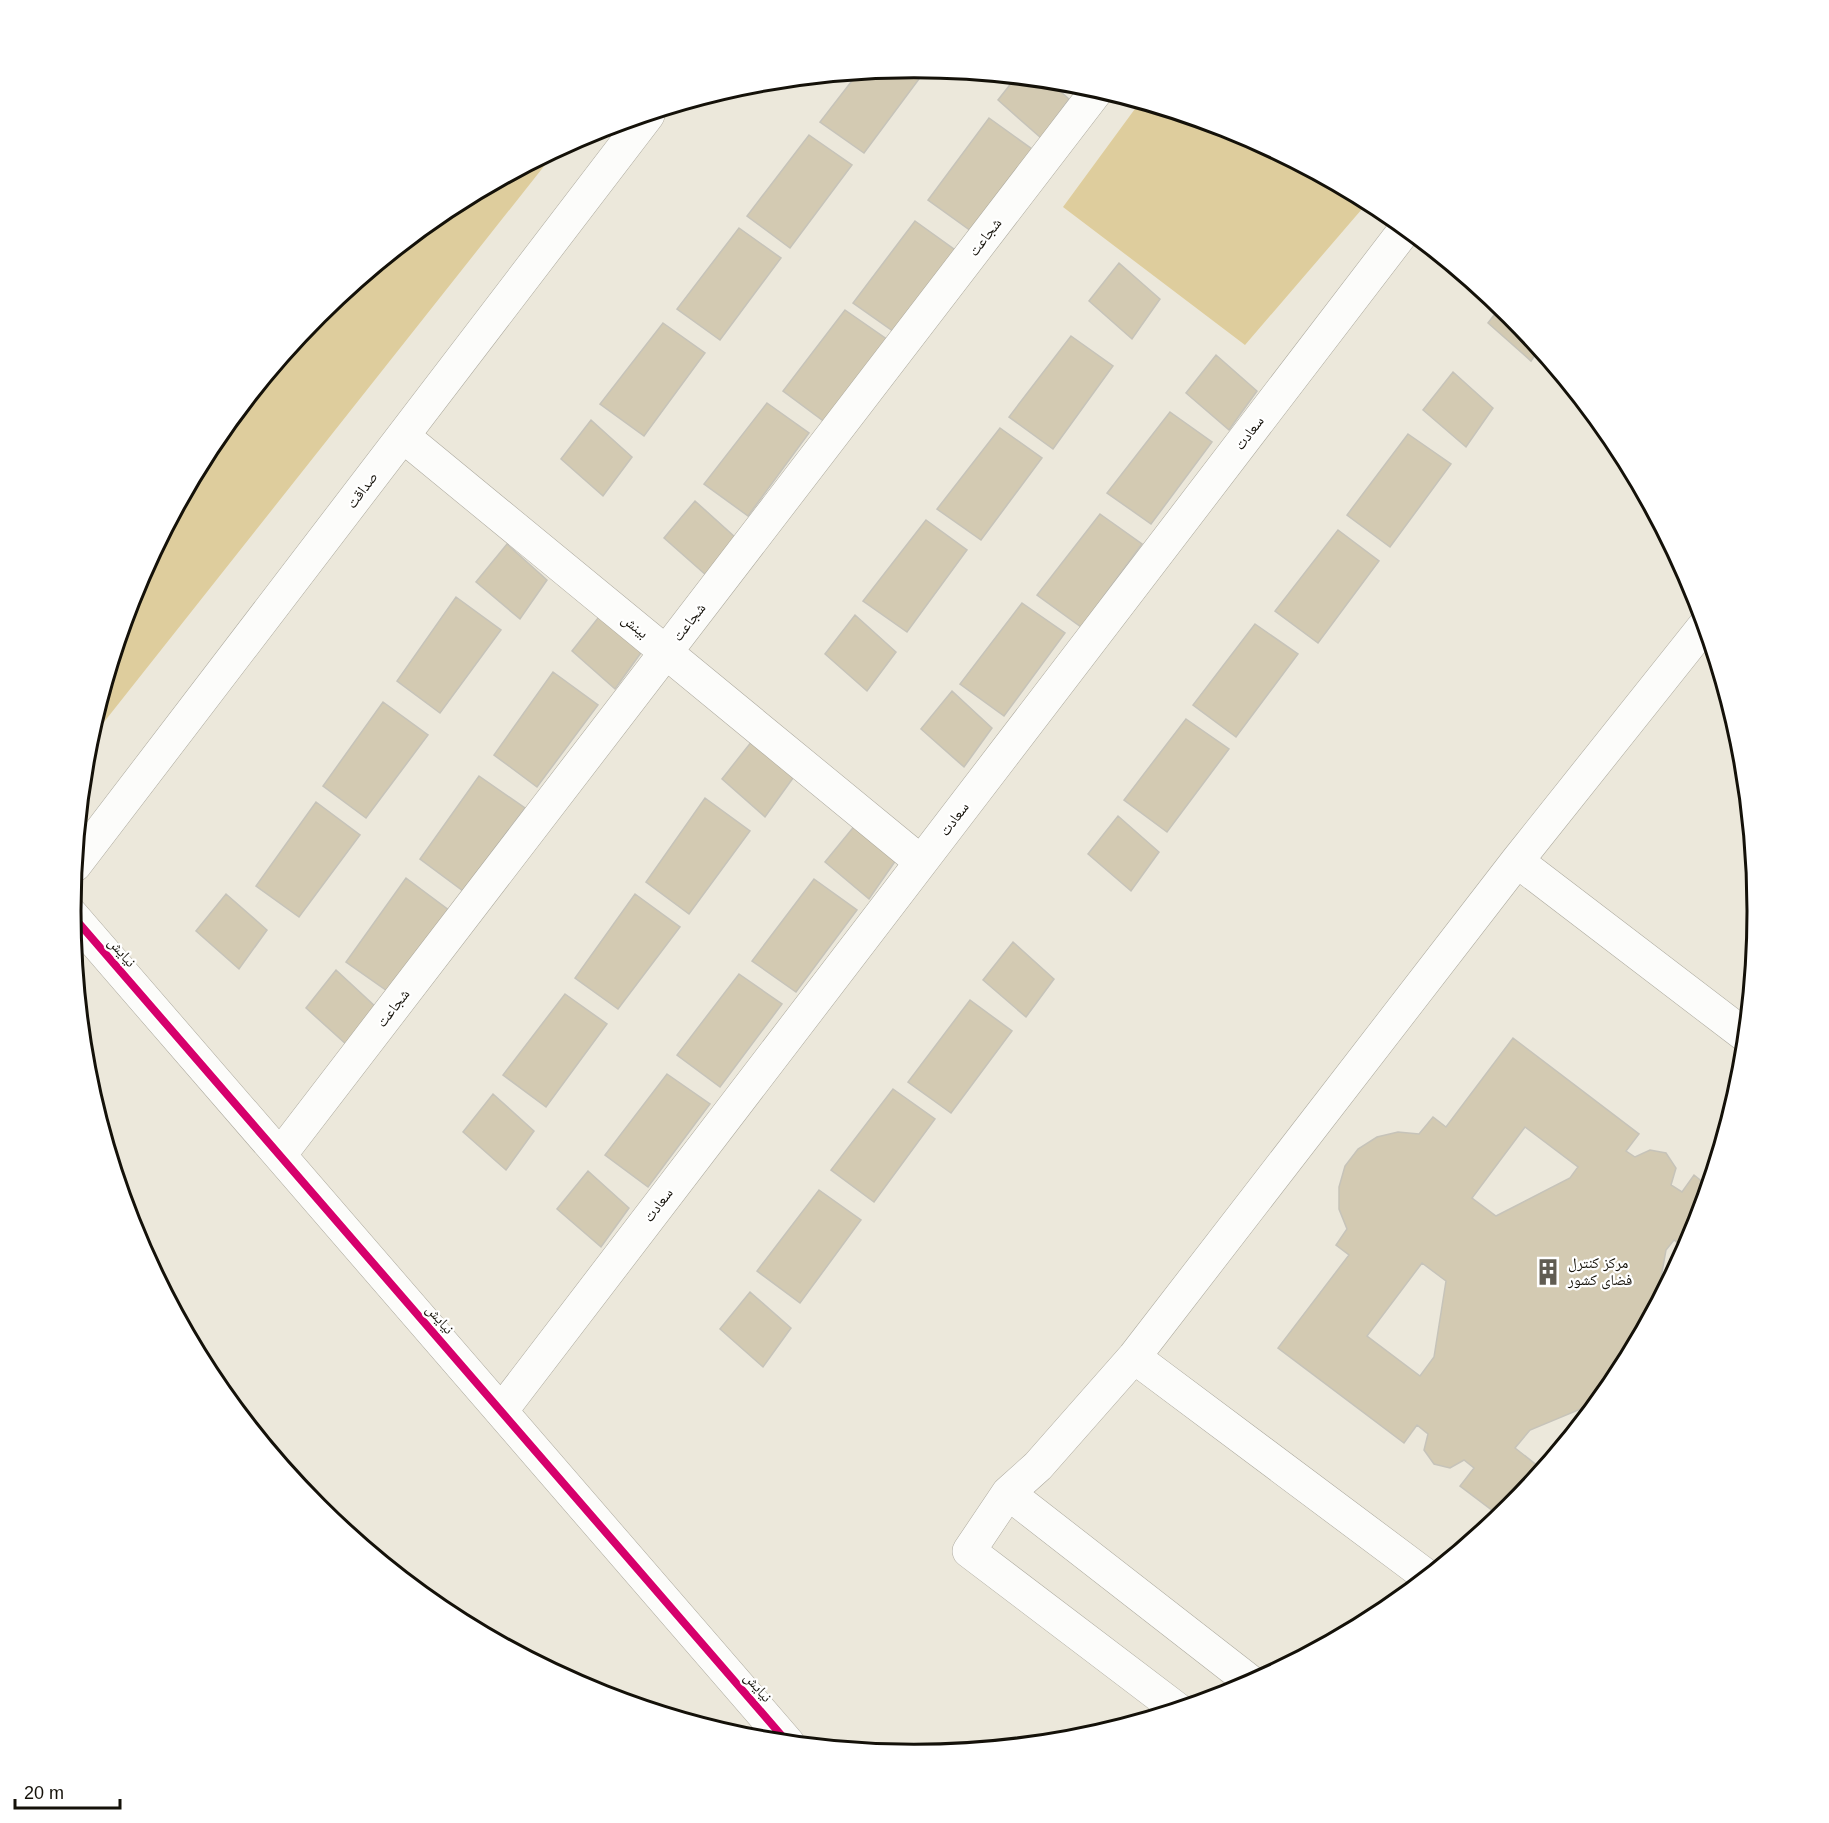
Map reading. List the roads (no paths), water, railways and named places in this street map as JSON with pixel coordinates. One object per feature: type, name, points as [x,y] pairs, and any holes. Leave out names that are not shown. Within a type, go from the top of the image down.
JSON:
[{"type":"street","name":"شجاعت","points":[[280,1155],[1092,97]]},
{"type":"street","name":"صداقت","points":[[83,855],[640,125]]},
{"type":"street","name":"سعادت","points":[[502,1410],[1401,235]]},
{"type":"street","name":"بینش","points":[[403,436],[921,862]]},
{"type":"street","points":[[1170,1705],[969,1551],[1008,1493],[1038,1466],[1134,1357],[1517,861],[1699,632]]},
{"type":"street","points":[[1517,861],[1739,1031]]},
{"type":"street","name":"نیایش","points":[[82,926],[780,1734]]},
{"type":"street","points":[[1134,1357],[1422,1573]]},
{"type":"street","points":[[1008,1493],[1244,1677]]},
{"type":"place","name":"مرکز کنترل فضای کشور","points":[[1548,1272]]}]
